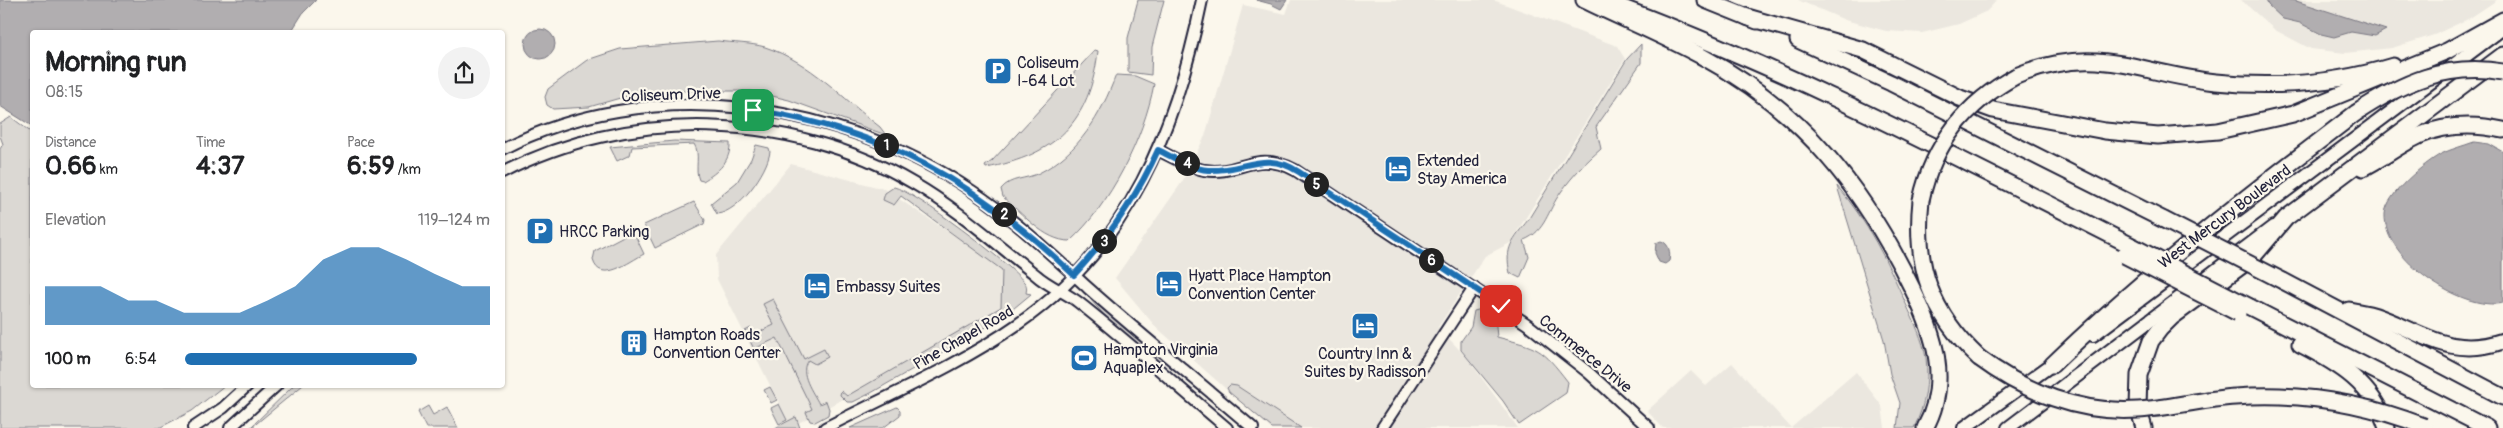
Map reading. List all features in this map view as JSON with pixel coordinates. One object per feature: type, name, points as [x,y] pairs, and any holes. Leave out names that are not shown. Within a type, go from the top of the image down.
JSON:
[{"type":"highway","points":[[1584,0],[1703,56],[1743,81],[1798,124],[1840,169],[1878,223],[1905,272],[1929,325],[1939,366],[1939,386],[1932,415],[1925,428]]},
{"type":"highway","points":[[1603,0],[1657,20],[1785,74],[1893,126],[2077,219],[2129,251],[2244,310],[2487,428]]},
{"type":"highway","points":[[1705,0],[1747,17],[1891,83],[2332,306],[2503,397]]},
{"type":"highway","points":[[1747,17],[1862,50],[1960,98],[1993,110],[2105,131],[2158,136],[2218,131],[2293,114],[2447,51],[2503,20]]},
{"type":"highway","points":[[2426,427],[2350,404],[2290,396],[2235,397],[2136,410],[2098,409],[2064,402],[2038,392],[1998,372],[1979,358],[1954,332],[1930,290],[1919,246],[1921,200],[1929,171],[1944,140],[1954,126],[1982,97],[2016,76],[2048,65],[2091,59],[2116,62],[2168,74],[2217,82],[2270,84],[2304,82],[2366,73],[2391,66],[2474,35]]},
{"type":"highway","points":[[2052,365],[2104,314],[2243,198],[2356,113],[2398,87],[2424,76],[2458,71],[2490,70],[2501,59]]},
{"type":"highway","points":[[2144,428],[2138,407],[2139,375],[2151,341],[2172,317],[2252,258],[2286,218],[2501,59]]},
{"type":"highway","points":[[2334,182],[2383,159],[2410,140],[2427,133],[2466,125],[2503,130]]},
{"type":"highway","points":[[2332,306],[2376,316],[2435,342],[2454,346],[2476,346],[2503,341]]},
{"type":"highway","points":[[2244,310],[2354,376],[2377,404],[2387,428]]},
{"type":"main road","name":"West Mercury Boulevard","points":[[1964,428],[2052,365],[2503,28]]},
{"type":"main road","points":[[2008,428],[2286,218]]},
{"type":"main road","points":[[1974,428],[1994,406]]},
{"type":"street","name":"Pine Chapel Road","points":[[825,428],[996,338],[1031,314],[1058,290],[1104,241],[1128,207],[1158,150],[1180,92],[1202,0]]},
{"type":"street","name":"Coliseum Drive","points":[[505,148],[543,130],[579,119],[650,107],[722,107],[806,119],[878,142],[940,172],[999,210],[1253,428]]},
{"type":"street","name":"Coliseum Drive","points":[[505,172],[559,147],[602,135],[635,130],[715,128],[782,135],[850,153],[912,182],[975,225],[1036,276],[1076,300],[1227,428]]},
{"type":"street","name":"Commerce Drive","points":[[1158,150],[1204,170],[1219,170],[1264,161],[1287,166],[1474,288],[1565,353],[1649,428]]},
{"type":"street","points":[[1382,428],[1474,288]]},
{"type":"street","points":[[193,428],[223,408],[245,388]]},
{"type":"street","points":[[230,428],[274,388]]},
{"type":"shaded area","points":[[0,0],[316,0],[303,13],[292,30],[30,30],[30,125],[0,106]]},
{"type":"shaded area","points":[[1138,0],[1164,0],[1152,47],[1151,75],[1128,72],[1128,38]]},
{"type":"shaded area","points":[[1256,0],[1287,0],[1281,9]]},
{"type":"shaded area","points":[[1291,0],[1493,0],[1617,46],[1625,59],[1510,243],[1485,256],[1438,327],[1468,359],[1518,428],[1270,428],[1155,326],[1115,278],[1182,182],[1205,136],[1243,5],[1286,14]]},
{"type":"shaded area","points":[[1798,0],[1997,0],[1987,11],[1959,24],[1922,33],[1886,31],[1845,20]]},
{"type":"shaded area","points":[[2241,0],[2497,0],[2470,18],[2434,35],[2392,48],[2345,53],[2311,49],[2275,30]]},
{"type":"shaded area","points":[[2266,0],[2293,0],[2386,30],[2375,36],[2351,32],[2334,37],[2321,34],[2300,23],[2283,19],[2268,5]]},
{"type":"shaded area","points":[[540,29],[546,30],[554,38],[554,50],[546,58],[540,59],[534,58],[526,50],[525,44],[526,38],[534,30]]},
{"type":"shaded area","points":[[718,41],[765,47],[797,62],[812,71],[839,93],[880,127],[886,135],[789,100],[751,91],[673,91],[627,96],[589,107],[553,109],[547,105],[545,97],[548,89],[587,60],[620,49]]},
{"type":"shaded area","points":[[1641,44],[1641,63],[1596,127],[1601,149],[1580,169],[1556,199],[1542,226],[1524,240],[1529,257],[1520,278],[1510,273],[1508,257],[1511,244],[1528,220],[1627,59]]},
{"type":"shaded area","points":[[1095,50],[1098,51],[1094,76],[1087,97],[1078,116],[1065,131],[1050,144],[1032,154],[1011,162],[986,168],[985,166],[992,161]]},
{"type":"shaded area","points":[[1116,75],[1135,76],[1154,84],[1142,126],[1134,148],[1112,190],[1099,209],[1070,241],[1060,240],[1034,225],[1003,197],[1001,189],[1009,182],[1039,173],[1066,155],[1087,132],[1096,118]]},
{"type":"shaded area","points":[[11,117],[30,131],[30,388],[221,388],[192,411],[159,428],[0,428],[0,149],[3,144],[0,136],[0,124]]},
{"type":"shaded area","points":[[674,141],[730,143],[730,149],[726,161],[714,174],[703,181],[699,180],[698,176],[697,152],[694,144],[632,147],[630,155],[617,161],[610,147]]},
{"type":"shaded area","points":[[2474,142],[2489,144],[2503,152],[2503,303],[2486,304],[2447,291],[2428,279],[2411,264],[2397,248],[2388,231],[2385,214],[2387,206],[2392,197],[2407,180],[2441,154]]},
{"type":"shaded area","points":[[756,145],[769,148],[770,152],[764,170],[743,199],[725,212],[717,214],[711,203],[737,182],[751,159]]},
{"type":"shaded area","points":[[791,164],[884,189],[1006,270],[1005,311],[791,427],[717,279],[716,255]]},
{"type":"shaded area","points":[[1837,186],[1858,213],[1876,242],[1923,344],[1927,377],[1921,411],[1914,428],[1897,428],[1900,403],[1890,374],[1884,340]]},
{"type":"shaded area","points":[[894,187],[905,191],[921,201],[982,245],[1016,273],[1026,284],[1026,293],[1031,294],[1002,318],[871,393],[853,402],[847,402],[840,395],[841,391],[847,396],[1001,307],[1002,270],[901,196],[894,205],[883,200],[885,193]]},
{"type":"shaded area","points":[[694,202],[705,220],[704,224],[655,248],[644,225]]},
{"type":"shaded area","points":[[633,231],[644,254],[624,266],[609,271],[602,271],[597,267],[593,260],[595,251]]},
{"type":"shaded area","points":[[1661,241],[1668,246],[1670,255],[1669,261],[1665,264],[1659,262],[1655,253],[1656,243]]},
{"type":"shaded area","points":[[773,299],[804,359],[824,349],[828,357],[815,364],[808,360],[805,365],[810,388],[819,404],[826,401],[829,409],[828,415],[815,422],[810,421],[806,412],[812,409],[777,338],[754,349],[745,331],[751,328],[755,334],[774,325],[763,304]]},
{"type":"shaded area","points":[[1090,299],[1159,355],[1162,359],[1160,362],[1113,325]]},
{"type":"shaded area","points":[[1486,308],[1495,316],[1497,337],[1538,350],[1545,355],[1568,382],[1566,393],[1519,425],[1503,401],[1461,350],[1461,341],[1471,327],[1474,311]]},
{"type":"shaded area","points":[[1732,363],[1791,428],[1663,428],[1647,411],[1691,371],[1706,386]]},
{"type":"shaded area","points":[[1856,372],[1882,406],[1885,428],[1791,428]]},
{"type":"shaded area","points":[[1230,385],[1237,386],[1301,428],[1272,428],[1229,392],[1227,388]]},
{"type":"shaded area","points":[[770,387],[777,400],[771,403],[764,390]]},
{"type":"shaded area","points":[[291,388],[299,388],[251,428]]},
{"type":"shaded area","points":[[779,404],[787,420],[779,424],[771,408]]},
{"type":"shaded area","points":[[428,406],[433,415],[447,407],[458,428],[426,428],[418,412]]},
{"type":"shaded area","points":[[897,407],[900,410],[900,415],[883,428],[850,428]]},
{"type":"shaded area","points":[[796,417],[800,428],[775,428]]},
{"type":"place","name":"Coliseum I-64 Lot","points":[[998,71]]},
{"type":"place","name":"Extended Stay America","points":[[1398,169]]},
{"type":"place","name":"HRCC Parking","points":[[540,231]]},
{"type":"place","name":"Hyatt Place Hampton Convention Center","points":[[1169,284]]},
{"type":"place","name":"Embassy Suites","points":[[817,286]]},
{"type":"place","name":"Country Inn & Suites by Radisson","points":[[1365,326]]},
{"type":"place","name":"Hampton Roads Convention Center","points":[[634,343]]},
{"type":"place","name":"Hampton Virginia Aquaplex","points":[[1084,358]]},
{"type":"route","points":[[753,110],[806,119],[837,128],[878,142],[923,162],[971,190],[999,210],[1074,275],[1118,222],[1145,179],[1158,150],[1204,170],[1219,170],[1264,161],[1278,162],[1299,172],[1501,306]]}]
